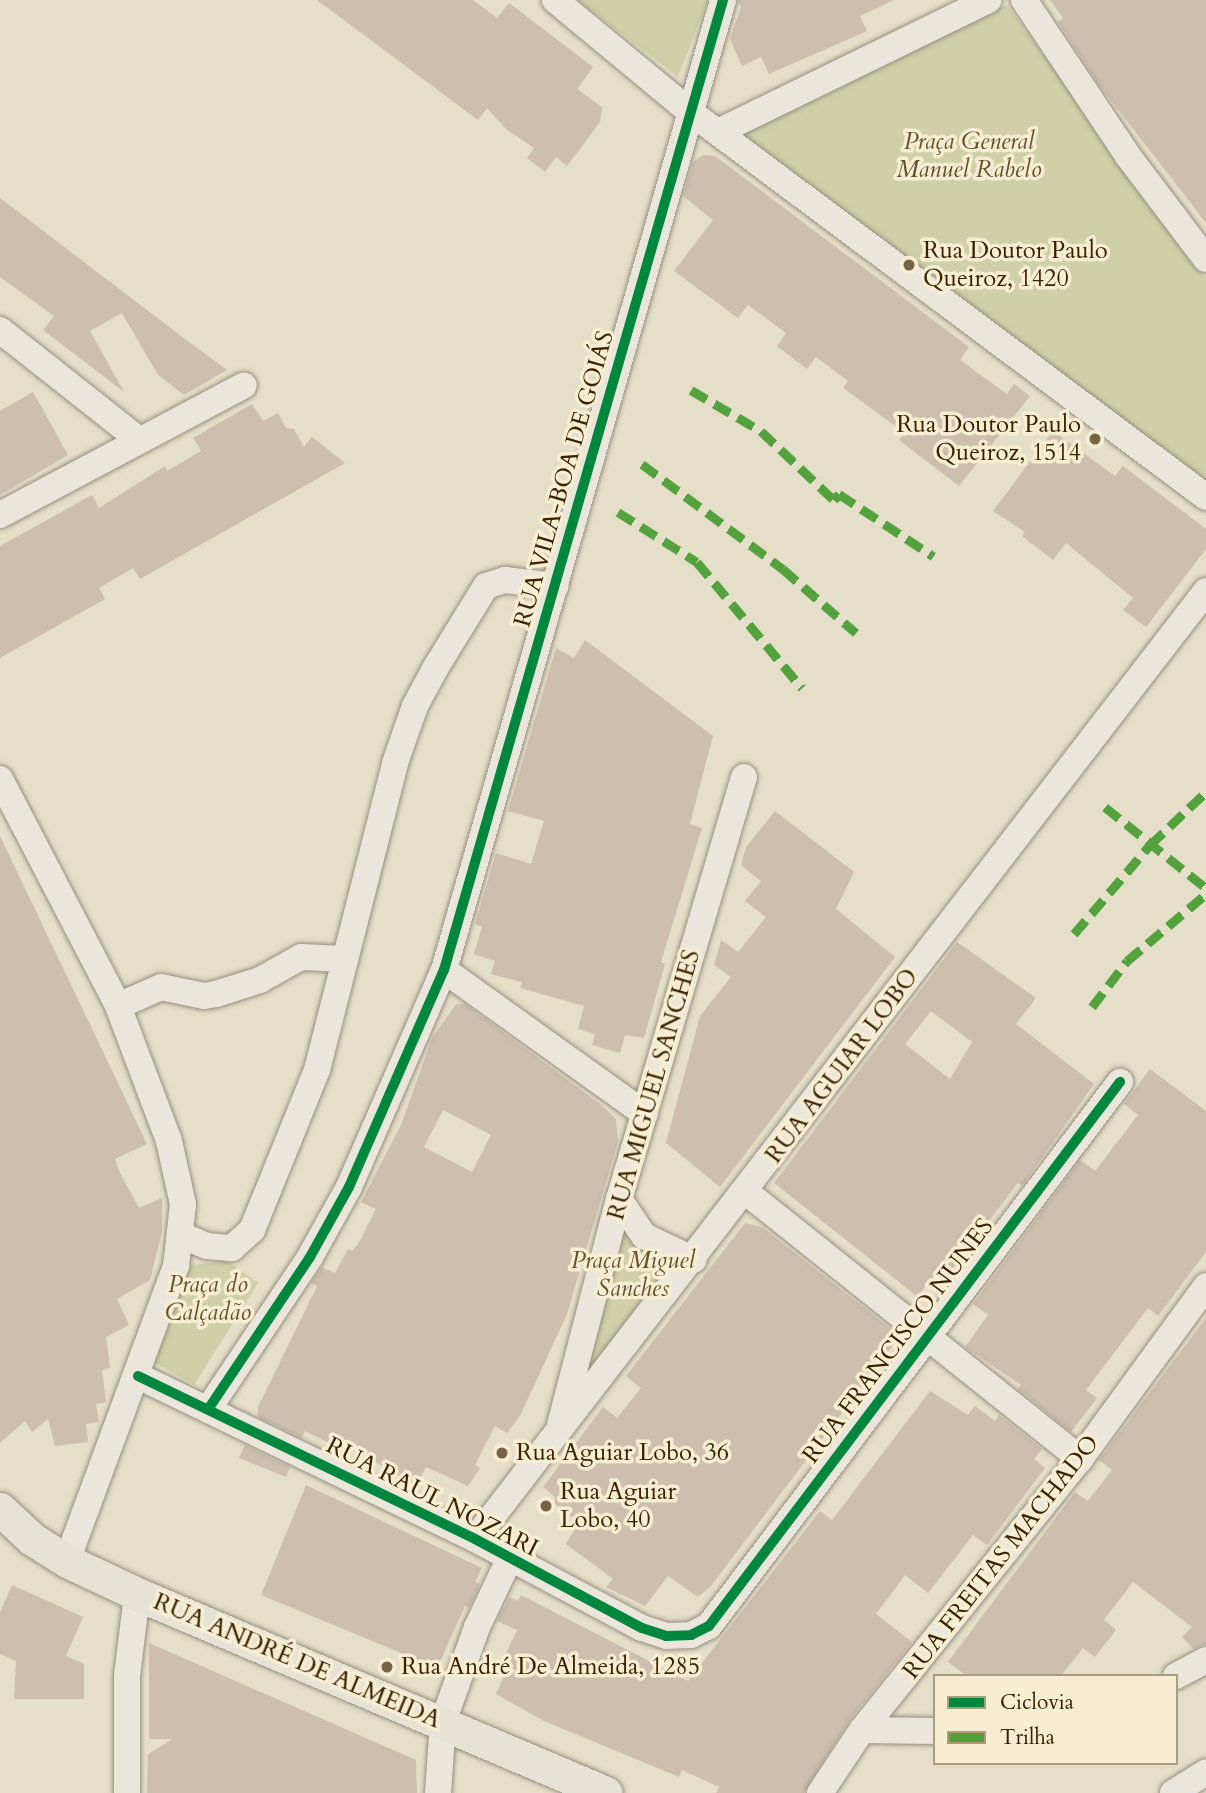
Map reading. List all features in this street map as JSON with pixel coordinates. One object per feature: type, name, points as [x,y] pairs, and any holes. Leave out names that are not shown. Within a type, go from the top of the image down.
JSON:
[{"type":"main road","name":"RUA ANDRÉ DE ALMEIDA","points":[[0,1509],[32,1539],[67,1562],[606,1793]]},
{"type":"street","points":[[555,0],[693,114],[1206,497]]},
{"type":"street","name":"RUA VILA-BOA DE GOIÁS","points":[[209,1408],[310,1257],[349,1187],[444,970],[693,114],[710,36],[723,0]]},
{"type":"street","points":[[718,132],[989,0]]},
{"type":"street","points":[[1024,0],[1128,156],[1206,259]]},
{"type":"street","points":[[0,330],[138,439]]},
{"type":"street","points":[[0,514],[244,385]]},
{"type":"street","points":[[181,1235],[207,1246],[232,1248],[252,1230],[317,1070],[396,763],[415,706],[436,667],[486,586],[505,580],[556,586]]},
{"type":"street","name":"RUA AGUIAR LOBO","points":[[475,1539],[694,1260],[1206,591]]},
{"type":"street","name":"RUA MIGUEL SANCHES","points":[[557,1435],[620,1199],[744,777]]},
{"type":"street","points":[[0,779],[118,1006],[169,1142],[183,1204],[176,1265],[138,1376],[67,1562]]},
{"type":"street","points":[[118,1006],[161,988],[204,996],[216,994],[260,980],[301,957],[344,959]]},
{"type":"street","points":[[444,970],[645,1114]]},
{"type":"street","name":"RUA FRANCISCO NUNES","points":[[709,1626],[1120,1082]]},
{"type":"street","points":[[746,1192],[896,1309],[927,1339],[1080,1459]]},
{"type":"street","points":[[620,1199],[644,1236],[694,1260]]},
{"type":"street","name":"RUA FREITAS MACHADO","points":[[820,1793],[862,1730],[1080,1459],[1206,1286]]},
{"type":"street","name":"RUA RAUL NOZARI","points":[[138,1376],[209,1408],[666,1636],[691,1635],[709,1626]]},
{"type":"street","points":[[438,1793],[443,1721],[477,1627],[509,1560]]},
{"type":"street","points":[[127,1793],[127,1676],[137,1594]]},
{"type":"street","points":[[1178,1675],[1206,1660]]},
{"type":"street","points":[[862,1730],[933,1731]]},
{"type":"street","points":[[1173,1793],[1206,1772]]},
{"type":"green space","points":[[578,0],[708,0],[678,77]]},
{"type":"green space","name":"Praça General Manuel Rabelo","points":[[1007,5],[1206,278],[1206,485],[734,128]]},
{"type":"green space","name":"Praça Miguel Sanches","points":[[620,1227],[641,1251],[678,1259],[576,1391]]},
{"type":"green space","name":"Praça do Calçadão","points":[[228,1261],[258,1283],[194,1385],[148,1359],[182,1266]]},
{"type":"building","points":[[317,0],[473,0],[497,18],[509,3],[593,67],[577,89],[602,107],[600,122],[567,166],[556,157],[545,172],[527,158],[534,148],[506,129],[487,108],[478,120]]},
{"type":"building","points":[[738,0],[894,0],[860,16],[867,31],[769,74],[761,57],[742,66],[730,39],[741,7]]},
{"type":"building","points":[[1050,0],[1206,0],[1206,223],[1099,85],[1058,22],[1063,18]]},
{"type":"building","points":[[703,155],[715,156],[969,347],[960,360],[1007,394],[1014,384],[1030,396],[959,486],[899,440],[905,433],[843,388],[848,381],[816,357],[807,369],[777,346],[786,333],[748,305],[738,318],[674,271],[713,220],[683,196],[693,162]]},
{"type":"building","points":[[0,198],[227,370],[184,395],[158,375],[122,313],[90,331],[124,392],[43,330],[54,316],[0,277]]},
{"type":"building","points":[[33,392],[68,455],[0,495],[0,411]]},
{"type":"building","points":[[252,404],[263,421],[278,413],[286,428],[294,429],[304,447],[312,437],[345,463],[140,579],[133,568],[99,588],[105,599],[0,658],[0,546],[92,495],[99,508],[165,466],[167,471],[201,451],[193,438]]},
{"type":"building","points":[[1053,431],[1115,476],[1123,466],[1206,529],[1206,549],[1146,627],[1123,610],[1133,598],[1066,543],[1053,560],[1022,536],[1025,532],[993,511]]},
{"type":"building","points":[[585,640],[713,736],[690,824],[702,828],[661,962],[665,964],[644,1038],[625,1035],[620,1053],[592,1045],[595,1034],[578,1029],[584,1006],[520,988],[522,982],[491,974],[495,961],[474,954],[482,927],[475,924],[496,853],[531,864],[544,821],[508,811],[556,648],[574,658]]},
{"type":"building","points":[[775,811],[854,872],[836,909],[895,957],[720,1187],[666,1143],[700,1016],[731,977],[714,965],[721,940],[738,952],[766,917],[745,901],[761,881],[741,865],[746,847]]},
{"type":"building","points":[[0,836],[147,1144],[115,1159],[120,1173],[139,1208],[162,1198],[162,1231],[150,1280],[117,1299],[129,1325],[106,1337],[110,1368],[102,1370],[106,1402],[96,1404],[99,1422],[86,1424],[88,1442],[55,1446],[48,1419],[32,1432],[25,1421],[0,1443]]},
{"type":"building","points":[[957,942],[1036,998],[1016,1024],[1094,1084],[1022,1186],[1018,1183],[940,1285],[931,1278],[918,1297],[774,1183]],"holes":[[[931,1011],[972,1042],[950,1079],[905,1044]]]},
{"type":"building","points":[[456,1004],[465,1004],[600,1104],[616,1119],[618,1142],[567,1314],[521,1414],[507,1433],[495,1426],[475,1465],[480,1468],[468,1486],[426,1467],[416,1486],[348,1446],[346,1451],[305,1431],[302,1438],[258,1417],[258,1407],[317,1286],[311,1283],[322,1267],[335,1273],[348,1249],[352,1251],[358,1244],[376,1209],[361,1202],[401,1125],[432,1038]],"holes":[[[443,1110],[491,1135],[472,1172],[424,1147]]]},
{"type":"building","points":[[1150,1069],[1206,1111],[1206,1252],[1158,1316],[1148,1308],[1086,1390],[1097,1398],[1071,1432],[1018,1389],[1021,1385],[965,1347],[988,1315],[973,1304],[1080,1160],[1095,1171],[1138,1115],[1124,1104]]},
{"type":"building","points":[[745,1223],[762,1227],[900,1336],[711,1586],[698,1597],[668,1576],[645,1606],[606,1587],[613,1579],[566,1544],[579,1522],[553,1503],[556,1498],[543,1487],[603,1407],[617,1418],[641,1388],[626,1376]]},
{"type":"building","points":[[1206,1318],[1206,1644],[1193,1649],[1182,1637],[1192,1627],[1133,1582],[1104,1620],[1116,1630],[1095,1657],[1083,1648],[1063,1674],[964,1674],[948,1662],[1075,1492],[1088,1501],[1112,1470],[1099,1460]]},
{"type":"building","points":[[930,1391],[968,1415],[975,1406],[995,1421],[999,1415],[1042,1449],[1034,1459],[1045,1468],[987,1545],[973,1535],[928,1593],[905,1575],[876,1614],[912,1642],[849,1721],[804,1793],[716,1793],[719,1787],[682,1770],[679,1777],[544,1721],[496,1694],[512,1658],[505,1655],[517,1630],[497,1621],[509,1597],[518,1601],[521,1595],[688,1681],[820,1511],[832,1520]]},
{"type":"building","points":[[245,1445],[290,1467],[286,1477],[239,1458]]},
{"type":"building","points":[[306,1485],[482,1568],[475,1582],[480,1584],[469,1608],[465,1606],[434,1675],[399,1660],[401,1653],[261,1595]]},
{"type":"building","points":[[12,1585],[83,1617],[66,1656],[84,1664],[84,1699],[14,1699],[16,1661],[0,1654],[0,1612]]},
{"type":"building","points":[[149,1643],[416,1760],[417,1793],[147,1793],[148,1754],[173,1739],[149,1739]]},
{"type":"marked path","points":[[691,390],[761,431],[834,500],[839,494],[933,556]]},
{"type":"marked path","points":[[642,464],[783,569],[856,633]]},
{"type":"marked path","points":[[618,512],[697,562],[802,688]]},
{"type":"marked path","points":[[1074,934],[1150,845],[1206,792]]},
{"type":"marked path","points":[[1105,807],[1206,888]]},
{"type":"marked path","points":[[1092,1007],[1127,961],[1206,894]]},
{"type":"cycle path","points":[[209,1408],[310,1257],[349,1187],[444,970],[723,0]]},
{"type":"cycle path","points":[[138,1376],[475,1539],[642,1628],[666,1636],[691,1635],[709,1626],[1120,1082]]},
{"type":"place","name":"Rua Doutor Paulo Queiroz, 1420","points":[[909,265]]},
{"type":"place","name":"Rua Doutor Paulo Queiroz, 1514","points":[[1095,439]]},
{"type":"place","name":"Rua Aguiar Lobo, 36","points":[[502,1453]]},
{"type":"place","name":"Rua Aguiar Lobo, 40","points":[[546,1506]]},
{"type":"place","name":"Rua André De Almeida, 1285","points":[[387,1667]]}]
